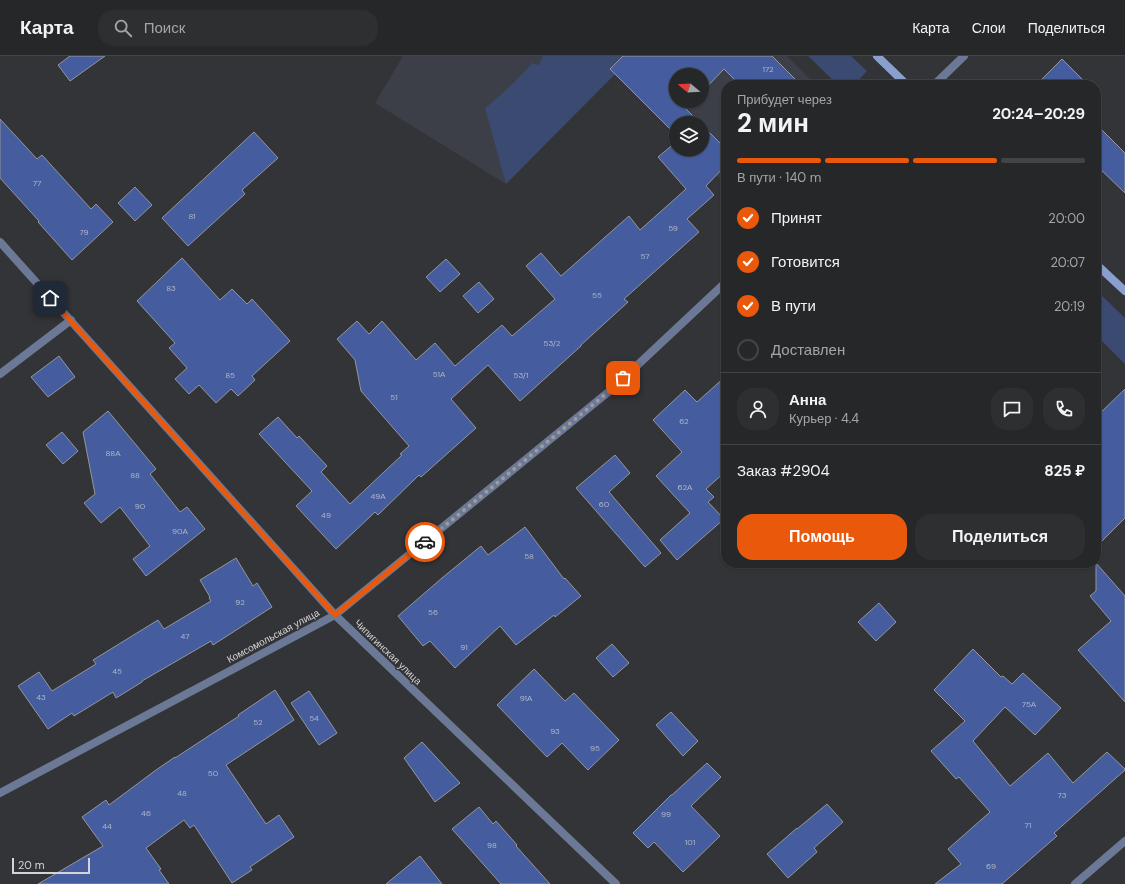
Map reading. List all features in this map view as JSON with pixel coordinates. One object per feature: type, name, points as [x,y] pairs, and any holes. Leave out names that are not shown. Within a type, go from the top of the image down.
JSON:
[{"type":"main road","points":[[877,56],[902,80]]},
{"type":"main road","points":[[1101,269],[1125,291]]},
{"type":"street","points":[[939,80],[964,56]]},
{"type":"street","name":"Чипигинская улица","points":[[0,242],[335,615],[616,884]]},
{"type":"street","name":"Комсомольская улица","points":[[0,793],[335,615],[612,389],[721,287]]},
{"type":"street","points":[[0,374],[71,320]]},
{"type":"street","points":[[1074,884],[1125,841]]},
{"type":"shaded area","points":[[403,56],[787,56],[811,80],[721,80],[721,180],[697,156],[709,156],[709,116],[669,116],[669,117],[615,74],[506,184],[375,103]]},
{"type":"shaded area","points":[[543,56],[623,56],[610,69],[615,74],[506,184],[485,108],[510,87],[532,63],[539,65]]},
{"type":"shaded area","points":[[808,56],[851,56],[867,71],[859,80],[833,80]]},
{"type":"shaded area","points":[[1101,295],[1125,318],[1125,364],[1101,340]]},
{"type":"building","points":[[70,56],[105,56],[70,81],[58,65]]},
{"type":"building","points":[[623,56],[772,56],[796,80],[735,80],[724,69],[709,85],[709,68],[669,68],[669,108],[687,108],[686,109],[693,116],[669,116],[669,128],[610,69]]},
{"type":"building","points":[[1062,59],[1083,80],[1041,80]]},
{"type":"building","points":[[0,119],[37,159],[42,155],[91,209],[96,204],[113,222],[72,260],[0,178]]},
{"type":"building","points":[[1101,129],[1125,153],[1125,193],[1101,170]]},
{"type":"building","points":[[254,132],[278,158],[242,190],[245,194],[188,246],[162,218]]},
{"type":"building","points":[[709,132],[721,144],[721,170],[706,186],[714,195],[687,219],[699,232],[624,299],[628,302],[520,401],[488,365],[451,399],[476,428],[421,477],[419,475],[378,515],[375,512],[336,549],[296,506],[312,491],[259,434],[278,417],[297,438],[299,436],[327,466],[321,472],[350,504],[402,455],[400,454],[409,446],[361,391],[355,360],[337,339],[357,321],[369,334],[382,321],[416,360],[435,343],[455,366],[502,325],[512,336],[555,299],[526,266],[541,253],[561,276],[629,216],[640,230],[686,189],[658,157],[669,148],[669,156],[709,156]]},
{"type":"building","points":[[135,187],[152,205],[135,221],[118,203]]},
{"type":"building","points":[[182,258],[220,300],[232,289],[247,304],[252,299],[290,341],[252,376],[255,380],[238,396],[231,389],[216,403],[199,385],[189,394],[175,379],[187,368],[169,348],[175,343],[137,301]]},
{"type":"building","points":[[446,259],[460,274],[440,292],[426,277]]},
{"type":"building","points":[[479,282],[494,299],[478,313],[463,296]]},
{"type":"building","points":[[59,356],[75,377],[48,397],[31,377]]},
{"type":"building","points":[[721,380],[721,476],[706,489],[714,497],[708,502],[721,516],[721,522],[677,560],[660,540],[690,513],[656,476],[682,452],[653,420],[685,390],[697,402]]},
{"type":"building","points":[[1125,389],[1125,518],[1101,542],[1101,412]]},
{"type":"building","points":[[108,411],[156,469],[150,474],[180,512],[187,507],[205,529],[146,576],[133,559],[150,546],[120,507],[101,523],[84,503],[95,494],[83,432]]},
{"type":"building","points":[[62,432],[78,451],[63,464],[46,445]]},
{"type":"building","points":[[615,455],[630,473],[609,492],[661,553],[645,567],[576,488]]},
{"type":"building","points":[[525,527],[564,579],[565,578],[581,596],[516,645],[500,626],[455,668],[430,641],[423,646],[398,616],[481,546],[488,555]]},
{"type":"building","points":[[236,558],[253,586],[257,583],[272,607],[213,645],[211,641],[142,681],[116,698],[113,692],[74,716],[72,713],[48,729],[18,686],[39,672],[52,691],[96,664],[93,660],[158,620],[164,629],[211,601],[200,580]]},
{"type":"building","points":[[1096,568],[1100,568],[1125,596],[1125,702],[1078,650],[1111,621],[1090,596],[1096,591]]},
{"type":"building","points":[[879,603],[896,622],[876,641],[858,622]]},
{"type":"building","points":[[612,644],[629,663],[613,677],[596,658]]},
{"type":"building","points":[[973,649],[1001,677],[1003,676],[1012,684],[1023,673],[1061,708],[1035,735],[1005,707],[973,741],[1010,786],[1048,753],[1073,783],[1107,752],[1125,770],[1054,833],[1057,836],[1002,884],[935,884],[961,864],[948,849],[990,812],[959,777],[956,779],[931,751],[965,721],[934,690]]},
{"type":"building","points":[[534,669],[565,701],[574,693],[619,740],[588,770],[562,743],[547,757],[497,705]]},
{"type":"building","points":[[275,690],[294,720],[226,765],[266,824],[279,815],[294,837],[250,867],[252,870],[232,883],[194,825],[190,828],[184,820],[146,848],[161,869],[159,870],[169,884],[38,884],[103,846],[82,817],[106,800],[109,805],[156,770],[239,716],[238,715]]},
{"type":"building","points":[[309,691],[337,733],[319,745],[291,703]]},
{"type":"building","points":[[671,712],[698,741],[683,756],[656,725]]},
{"type":"building","points":[[422,742],[460,783],[435,802],[404,758]]},
{"type":"building","points":[[707,763],[721,777],[691,806],[720,836],[683,872],[654,842],[648,848],[633,833],[671,795]]},
{"type":"building","points":[[827,804],[843,822],[814,848],[817,852],[788,878],[767,854]]},
{"type":"building","points":[[479,807],[493,824],[496,821],[550,884],[501,884],[452,829]]},
{"type":"building","points":[[420,856],[442,884],[386,884]]},
{"type":"way so far","points":[[425,542],[612,389],[623,378]]},
{"type":"route","points":[[50,298],[335,615],[425,542]]}]
